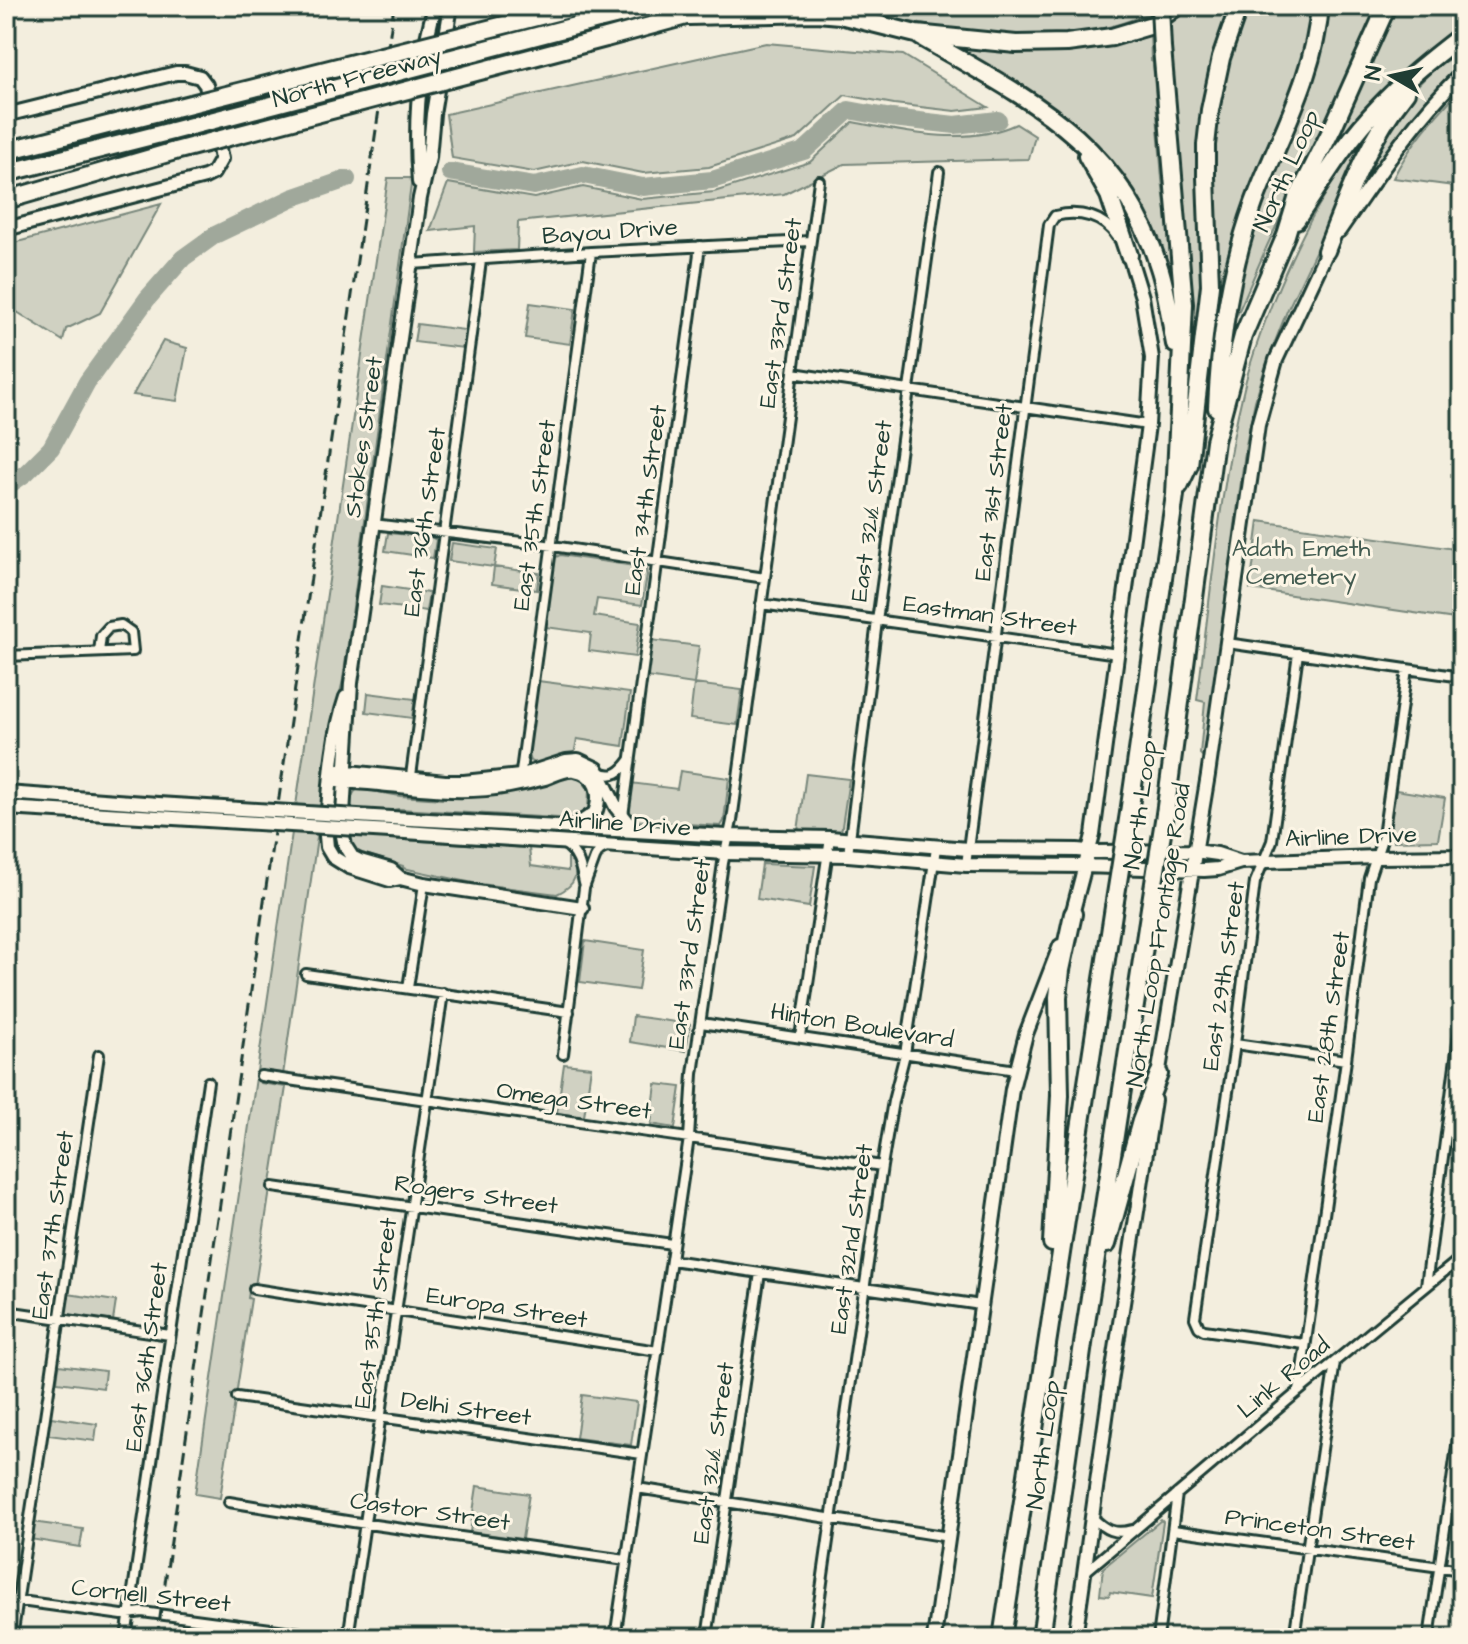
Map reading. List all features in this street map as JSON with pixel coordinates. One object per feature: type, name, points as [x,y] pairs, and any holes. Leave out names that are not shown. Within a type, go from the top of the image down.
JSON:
[{"type":"highway","name":"North Freeway","points":[[6,151],[580,6]]},
{"type":"highway","name":"North Freeway","points":[[6,173],[656,6]]},
{"type":"highway","name":"North Freeway","points":[[6,200],[175,151],[722,6]]},
{"type":"highway","name":"North Loop","points":[[1002,1638],[1175,495],[1184,304],[1160,6]]},
{"type":"highway","points":[[689,16],[829,14],[916,34],[1016,44],[1067,43],[1112,37],[1152,25],[1177,6]]},
{"type":"highway","points":[[1175,495],[1189,465],[1210,285],[1206,145],[1210,110],[1221,58],[1239,6]]},
{"type":"highway","points":[[1215,441],[1218,371],[1242,236],[1311,61],[1320,6]]},
{"type":"highway","name":"North Loop","points":[[1041,1636],[1165,814],[1215,441],[1243,336],[1286,235],[1297,199],[1387,6]]},
{"type":"highway","points":[[916,34],[1043,109],[1102,161],[1135,209],[1160,268],[1180,366]]},
{"type":"highway","points":[[1286,235],[1322,179],[1375,111],[1411,75],[1457,39]]},
{"type":"highway","points":[[1326,251],[1353,181],[1381,126],[1412,85],[1457,39]]},
{"type":"highway","points":[[1076,137],[1109,195],[1129,255]]},
{"type":"highway","points":[[1047,1339],[1060,1095],[1058,997],[1073,914]]},
{"type":"highway","points":[[1086,1323],[1141,1121],[1159,1074]]},
{"type":"main road","name":"Stokes Street","points":[[420,198],[417,107],[435,6]]},
{"type":"main road","name":"Stokes Street","points":[[400,878],[391,870],[356,859],[345,846],[342,831],[351,683],[420,198],[429,158],[451,6]]},
{"type":"main road","points":[[6,115],[157,77],[185,73],[200,77],[206,85],[221,159],[213,173],[205,177],[6,229]]},
{"type":"main road","name":"North Loop Frontage Road","points":[[1075,1638],[1145,1158],[1193,869],[1264,399],[1276,360],[1326,251],[1424,113],[1462,73]]},
{"type":"main road","points":[[934,1638],[1016,1070],[1032,1016],[1073,914],[1093,835],[1148,425],[1152,358],[1142,297],[1129,255]]},
{"type":"main road","name":"Stokes Street","points":[[351,683],[336,733],[326,842],[333,857],[349,867],[390,880],[400,878]]},
{"type":"main road","name":"Airline Drive","points":[[520,780],[578,760],[597,769],[616,807],[635,831]]},
{"type":"main road","name":"Airline Drive","points":[[331,775],[445,791],[480,790],[573,769],[594,782],[599,796],[595,813],[573,828]]},
{"type":"main road","name":"Airline Drive","points":[[6,793],[158,810]]},
{"type":"main road","name":"Airline Drive","points":[[6,808],[158,810],[391,824],[830,838],[936,848],[1195,851],[1241,862]]},
{"type":"main road","name":"Airline Drive","points":[[391,824],[555,841],[725,853],[848,855],[966,865],[1218,869],[1241,862],[1462,856]]},
{"type":"main road","points":[[400,878],[582,908]]},
{"type":"street","name":"East 32½ Street","points":[[848,855],[939,172]]},
{"type":"street","name":"East 33rd Street","points":[[615,1638],[689,1138],[693,1074],[727,836],[732,821],[819,181]]},
{"type":"street","name":"East 31st Street","points":[[966,865],[1052,219],[1069,214],[1099,219],[1110,227],[1129,255]]},
{"type":"street","name":"Bayou Drive","points":[[412,264],[810,241]]},
{"type":"street","name":"East 34th Street","points":[[623,816],[700,246]]},
{"type":"street","name":"East 35th Street","points":[[520,780],[591,252]]},
{"type":"street","name":"East 36th Street","points":[[410,784],[481,261]]},
{"type":"street","points":[[793,373],[1148,425]]},
{"type":"street","points":[[373,524],[551,546],[765,578]]},
{"type":"street","name":"Eastman Street","points":[[761,604],[1118,654]]},
{"type":"street","points":[[6,656],[133,651],[131,632],[121,625],[109,627],[101,636],[99,652]]},
{"type":"street","points":[[1227,643],[1462,677]]},
{"type":"street","name":"East 29th Street","points":[[1298,653],[1272,841],[1255,882],[1196,1321],[1204,1330],[1304,1344]]},
{"type":"street","name":"East 28th Street","points":[[1299,1391],[1369,878],[1383,836],[1407,669]]},
{"type":"street","points":[[597,769],[604,774],[616,774],[631,759]]},
{"type":"street","points":[[800,1037],[830,838]]},
{"type":"street","points":[[555,841],[572,849],[579,862],[584,888]]},
{"type":"street","points":[[563,1054],[584,888],[599,851],[610,844]]},
{"type":"street","name":"East 32nd Street","points":[[814,1638],[882,1166],[905,1054],[936,848]]},
{"type":"street","points":[[408,988],[424,884]]},
{"type":"street","points":[[306,974],[569,1012]]},
{"type":"street","name":"East 35th Street","points":[[348,1638],[443,993]]},
{"type":"street","points":[[1425,1287],[1458,1078],[1462,1012]]},
{"type":"street","name":"Hinton Boulevard","points":[[701,1023],[1016,1070]]},
{"type":"street","points":[[1235,1044],[1346,1060]]},
{"type":"street","name":"East 37th Street","points":[[12,1638],[99,1055]]},
{"type":"street","name":"Omega Street","points":[[261,1076],[882,1166]]},
{"type":"street","name":"East 36th Street","points":[[126,1638],[208,1082]]},
{"type":"street","name":"Rogers Street","points":[[273,1187],[672,1244]]},
{"type":"street","name":"Link Road","points":[[1085,1572],[1462,1257]]},
{"type":"street","points":[[671,1260],[981,1305]]},
{"type":"street","name":"East 32½ Street","points":[[707,1638],[760,1273]]},
{"type":"street","name":"Europa Street","points":[[254,1289],[658,1351]]},
{"type":"street","points":[[6,1311],[170,1335]]},
{"type":"street","points":[[1294,1638],[1335,1361]]},
{"type":"street","name":"Delhi Street","points":[[237,1397],[642,1454]]},
{"type":"street","points":[[1429,1638],[1462,1412]]},
{"type":"street","points":[[637,1488],[949,1537]]},
{"type":"street","points":[[1158,1638],[1177,1494]]},
{"type":"street","name":"Castor Street","points":[[229,1502],[626,1560]]},
{"type":"street","points":[[1092,1517],[1110,1531],[1123,1533],[1133,1530]]},
{"type":"street","name":"Princeton Street","points":[[1173,1530],[1462,1570]]},
{"type":"street","name":"Cornell Street","points":[[6,1599],[122,1615],[142,1612],[339,1638]]},
{"type":"green space","points":[[832,6],[1149,6],[1149,13],[1091,31],[1031,37],[971,33]]},
{"type":"green space","points":[[1191,6],[1230,6],[1212,56],[1201,111],[1198,175],[1201,300],[1194,363],[1195,342],[1191,341],[1168,21]]},
{"type":"green space","points":[[1246,6],[1313,6],[1296,85],[1250,187],[1219,285],[1216,284],[1214,137],[1222,87]]},
{"type":"green space","points":[[1328,6],[1379,6],[1238,313],[1235,299],[1251,231],[1312,84],[1322,53]]},
{"type":"green space","points":[[1398,6],[1462,6],[1462,24],[1422,57],[1333,152],[1331,150]]},
{"type":"green space","points":[[1150,29],[1176,305],[1116,171],[957,49],[1007,53],[1060,52],[1107,45]]},
{"type":"green space","points":[[766,43],[903,55],[988,107],[955,111],[845,95],[797,139],[709,167],[643,173],[583,161],[534,172],[452,158],[446,114]]},
{"type":"green space","points":[[1462,48],[1462,62],[1405,127],[1356,198],[1362,173],[1409,94],[1441,62]]},
{"type":"green space","points":[[1462,88],[1462,187],[1393,178],[1424,130]]},
{"type":"green space","points":[[1380,119],[1287,311],[1255,401],[1246,445],[1202,756],[1205,702],[1197,700],[1222,504],[1247,377],[1273,301],[1306,228],[1332,183]]},
{"type":"green space","points":[[853,122],[914,133],[956,136],[997,131],[1016,124],[1035,136],[1029,159],[844,164],[784,194],[518,222],[517,250],[474,252],[475,226],[430,231],[448,183],[534,198],[583,187],[642,199],[714,192],[810,162]]},
{"type":"green space","points":[[388,178],[412,178],[343,680],[328,756],[283,1075],[262,1072],[260,1083],[286,1087],[255,1286],[250,1286],[248,1298],[251,1299],[220,1498],[195,1494]]},
{"type":"green space","points":[[161,204],[100,313],[66,329],[63,341],[6,305],[6,245]]},
{"type":"green space","points":[[530,303],[575,309],[570,344],[525,338]]},
{"type":"green space","points":[[417,324],[465,330],[463,348],[414,342]]},
{"type":"green space","points":[[163,341],[187,348],[177,401],[133,395]]},
{"type":"green space","name":"Adath Emeth Cemetery","points":[[1259,521],[1462,550],[1462,620],[1250,589]]},
{"type":"green space","points":[[388,533],[431,537],[436,540],[433,558],[385,551]]},
{"type":"green space","points":[[452,543],[497,549],[494,567],[449,561]]},
{"type":"green space","points":[[560,555],[646,570],[642,605],[597,599],[594,616],[640,623],[635,657],[589,651],[591,633],[545,627],[554,561]]},
{"type":"green space","points":[[494,567],[539,573],[537,590],[492,584]]},
{"type":"green space","points":[[382,586],[429,593],[426,611],[379,605]]},
{"type":"green space","points":[[651,640],[699,646],[694,684],[646,677]]},
{"type":"green space","points":[[538,681],[630,693],[623,746],[577,739],[574,755],[539,765],[531,761],[528,752]]},
{"type":"green space","points":[[694,684],[742,690],[737,725],[690,719]]},
{"type":"green space","points":[[368,693],[415,699],[412,718],[366,712]]},
{"type":"green space","points":[[680,771],[729,778],[721,826],[635,821],[632,817],[628,804],[631,783],[677,789]]},
{"type":"green space","points":[[806,774],[849,779],[841,833],[798,831]]},
{"type":"green space","points":[[567,775],[580,778],[589,790],[588,810],[577,819],[398,809],[392,810],[389,837],[529,848],[531,866],[568,871],[568,856],[574,868],[574,878],[569,887],[557,894],[473,883],[403,868],[362,853],[360,856],[349,842],[349,807],[354,792],[360,788],[400,796],[442,799],[443,796]]},
{"type":"green space","points":[[1396,790],[1445,798],[1438,840],[1393,841],[1391,823]]},
{"type":"green space","points":[[762,864],[815,866],[809,907],[757,899]]},
{"type":"green space","points":[[585,941],[644,950],[638,990],[580,982]]},
{"type":"green space","points":[[633,1016],[690,1024],[686,1051],[630,1042]]},
{"type":"green space","points":[[564,1064],[591,1067],[584,1117],[557,1113]]},
{"type":"green space","points":[[656,1084],[681,1087],[675,1128],[651,1124]]},
{"type":"green space","points":[[68,1294],[116,1301],[113,1321],[65,1314]]},
{"type":"green space","points":[[59,1365],[105,1371],[103,1388],[57,1382]]},
{"type":"green space","points":[[582,1395],[637,1402],[631,1445],[576,1438]]},
{"type":"green space","points":[[51,1417],[97,1424],[95,1441],[48,1435]]},
{"type":"green space","points":[[477,1486],[529,1494],[522,1539],[470,1532]]},
{"type":"green space","points":[[1161,1520],[1152,1598],[1110,1592],[1109,1596],[1100,1595],[1103,1568]]},
{"type":"green space","points":[[32,1522],[83,1529],[80,1547],[30,1539]]},
{"type":"waterway","points":[[450,172],[534,186],[583,175],[643,187],[712,180],[804,151],[849,110],[955,125],[998,120]]},
{"type":"waterway","points":[[6,487],[26,473],[51,448],[87,382],[147,299],[183,258],[215,235],[292,198],[347,179]]},
{"type":"railway","points":[[157,1638],[394,6]]}]
